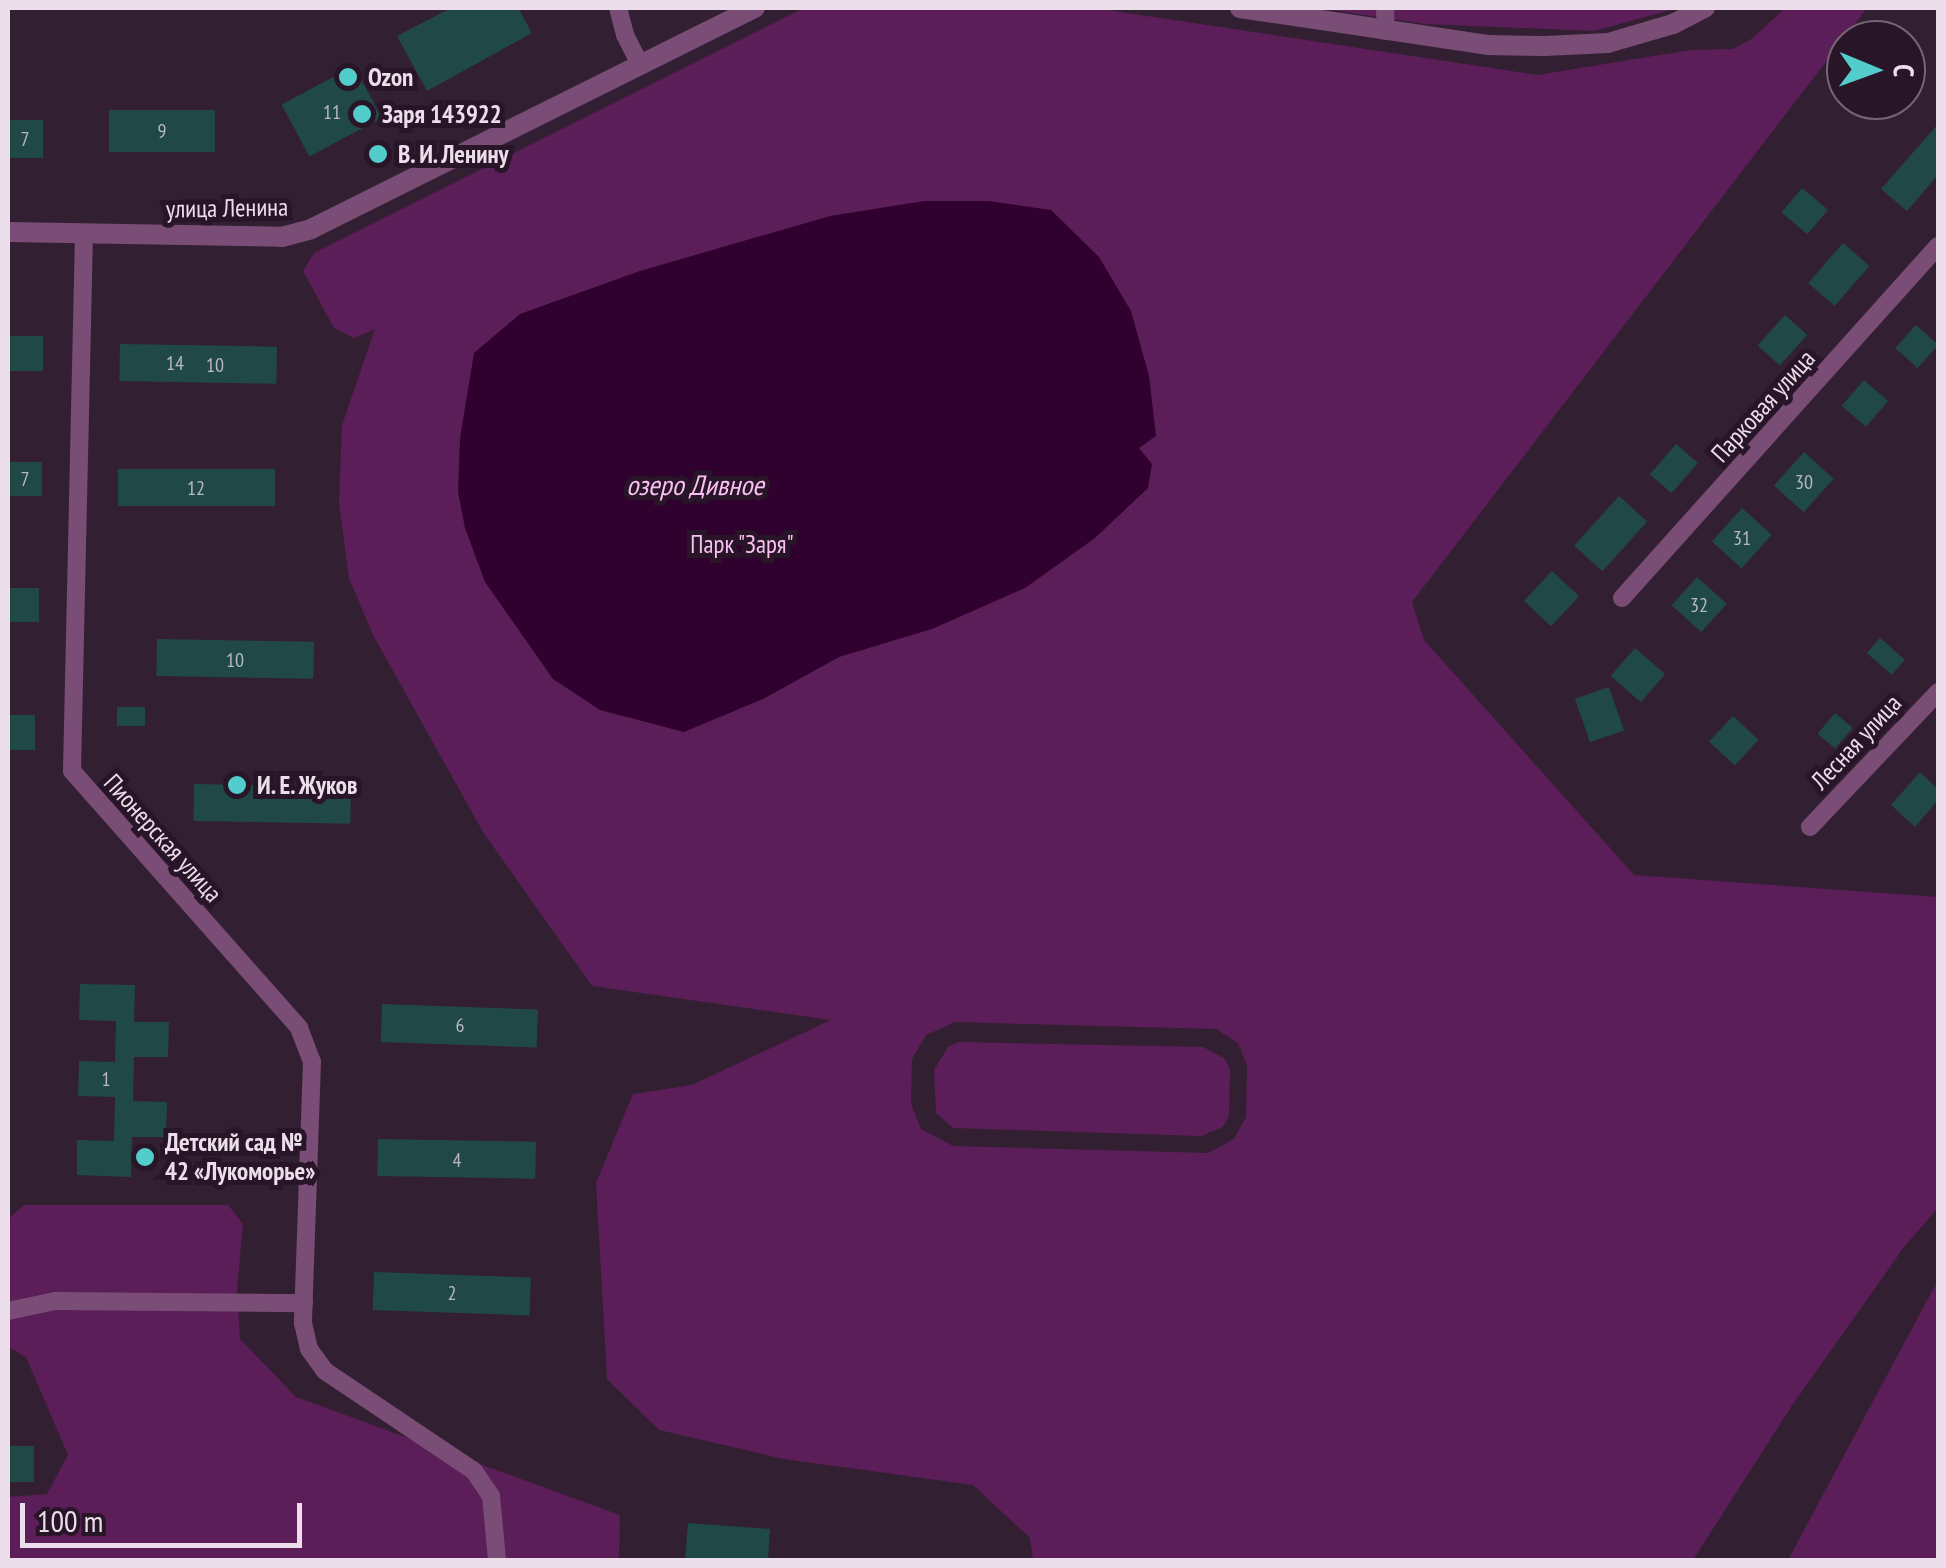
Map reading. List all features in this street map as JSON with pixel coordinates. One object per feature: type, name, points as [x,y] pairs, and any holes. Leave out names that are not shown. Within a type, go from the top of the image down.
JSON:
[{"type":"street","points":[[618,8],[625,35],[639,62]]},
{"type":"street","name":"улица Ленина","points":[[8,232],[282,237],[311,229],[432,171],[639,62],[755,8]]},
{"type":"street","points":[[1240,8],[1488,46],[1608,43],[1673,24],[1704,8]]},
{"type":"street","points":[[1385,8],[1386,31]]},
{"type":"street","name":"Пионерская улица","points":[[84,233],[72,771],[299,1028],[312,1062],[303,1323],[309,1348],[326,1371],[474,1471],[491,1496],[497,1560]]},
{"type":"street","name":"Парковая улица","points":[[1622,598],[1938,246]]},
{"type":"street","name":"Лесная улица","points":[[1810,827],[1938,692]]},
{"type":"street","points":[[8,1311],[55,1301],[304,1302]]},
{"type":"green space","name":"Парк \"Заря\"","points":[[804,8],[1094,8],[1538,75],[1690,50],[1733,49],[1753,38],[1785,8],[1867,8],[1858,20],[1826,20],[1826,62],[1412,602],[1424,640],[1634,875],[1938,897],[1938,1208],[1904,1247],[1791,1407],[1693,1560],[1033,1560],[1030,1538],[973,1485],[784,1459],[659,1430],[607,1379],[596,1183],[633,1094],[692,1085],[831,1020],[592,986],[483,832],[373,635],[349,578],[339,503],[342,425],[375,329],[354,338],[334,328],[303,271],[314,253]],"holes":[[[955,1022],[1216,1029],[1238,1043],[1247,1066],[1246,1117],[1234,1139],[1208,1153],[953,1146],[921,1129],[911,1104],[912,1059],[926,1035]]]},
{"type":"green space","points":[[1317,8],[1678,8],[1594,31],[1425,24]]},
{"type":"green space","points":[[959,1042],[1203,1047],[1224,1058],[1230,1068],[1229,1116],[1223,1127],[1201,1136],[953,1128],[936,1113],[934,1070],[948,1047]]},
{"type":"green space","points":[[24,1205],[228,1205],[243,1224],[237,1289],[240,1339],[296,1397],[620,1515],[619,1560],[8,1560],[8,1497],[47,1494],[68,1455],[26,1357],[8,1347],[8,1219]]},
{"type":"green space","points":[[1938,1280],[1938,1560],[1788,1560]]},
{"type":"water","name":"озеро Дивное","points":[[924,201],[989,201],[1051,210],[1099,257],[1131,311],[1149,376],[1156,436],[1139,448],[1152,464],[1148,488],[1095,538],[1025,588],[932,629],[839,657],[765,698],[684,732],[600,710],[553,679],[485,582],[465,528],[458,492],[460,438],[474,353],[520,314],[640,271],[830,216]]},
{"type":"building","points":[[451,8],[518,8],[532,33],[427,91],[397,36]]},
{"type":"building","points":[[354,66],[382,118],[309,157],[282,104]]},
{"type":"building","points":[[109,110],[215,110],[215,152],[109,152]]},
{"type":"building","points":[[8,120],[43,120],[43,158],[8,158]]},
{"type":"building","points":[[1938,124],[1938,175],[1907,211],[1881,189]]},
{"type":"building","points":[[1802,188],[1828,210],[1807,234],[1781,213]]},
{"type":"building","points":[[1843,243],[1869,266],[1835,306],[1808,283]]},
{"type":"building","points":[[1785,315],[1807,335],[1780,366],[1758,345]]},
{"type":"building","points":[[1916,325],[1938,345],[1918,368],[1895,348]]},
{"type":"building","points":[[8,336],[43,336],[43,371],[8,371]]},
{"type":"building","points":[[120,344],[277,347],[276,384],[119,381]]},
{"type":"building","points":[[1864,380],[1888,401],[1866,427],[1842,406]]},
{"type":"building","points":[[1676,444],[1698,463],[1672,493],[1650,474]]},
{"type":"building","points":[[1804,452],[1834,479],[1804,512],[1774,485]]},
{"type":"building","points":[[8,462],[42,462],[42,496],[8,496]]},
{"type":"building","points":[[118,469],[275,469],[275,506],[118,506]]},
{"type":"building","points":[[1619,496],[1647,521],[1602,571],[1574,546]]},
{"type":"building","points":[[1742,508],[1772,535],[1742,568],[1712,541]]},
{"type":"building","points":[[1552,571],[1579,596],[1551,626],[1524,601]]},
{"type":"building","points":[[1697,577],[1727,604],[1701,632],[1672,605]]},
{"type":"building","points":[[8,588],[39,588],[39,622],[8,622]]},
{"type":"building","points":[[1880,638],[1905,660],[1892,675],[1867,653]]},
{"type":"building","points":[[157,639],[314,642],[313,679],[156,676]]},
{"type":"building","points":[[1635,648],[1665,674],[1641,702],[1611,676]]},
{"type":"building","points":[[1609,687],[1624,730],[1590,742],[1575,699]]},
{"type":"building","points":[[117,707],[145,707],[145,726],[117,726]]},
{"type":"building","points":[[1835,713],[1853,728],[1835,748],[1818,734]]},
{"type":"building","points":[[8,715],[35,715],[35,750],[8,750]]},
{"type":"building","points":[[1733,716],[1759,740],[1735,765],[1709,742]]},
{"type":"building","points":[[1920,772],[1938,789],[1938,800],[1915,827],[1891,805]]},
{"type":"building","points":[[194,784],[351,787],[350,824],[193,821]]},
{"type":"building","points":[[80,984],[135,985],[134,1022],[169,1022],[168,1057],[134,1057],[133,1101],[167,1102],[166,1137],[132,1137],[131,1177],[77,1175],[77,1140],[114,1141],[115,1097],[78,1096],[79,1061],[115,1062],[116,1021],[79,1020]]},
{"type":"building","points":[[382,1004],[538,1009],[537,1047],[381,1042]]},
{"type":"building","points":[[378,1139],[536,1142],[535,1179],[377,1176]]},
{"type":"building","points":[[374,1272],[531,1277],[530,1315],[373,1310]]},
{"type":"building","points":[[8,1446],[34,1446],[34,1482],[8,1482]]},
{"type":"building","points":[[688,1523],[770,1529],[768,1560],[685,1560]]},
{"type":"place","name":"Ozon","points":[[348,77]]},
{"type":"place","name":"Заря 143922","points":[[362,114]]},
{"type":"place","name":"В. И. Ленину","points":[[378,154]]},
{"type":"place","name":"И. Е. Жуков","points":[[237,785]]},
{"type":"place","name":"Детский сад № 42 «Лукоморье»","points":[[145,1157]]}]
